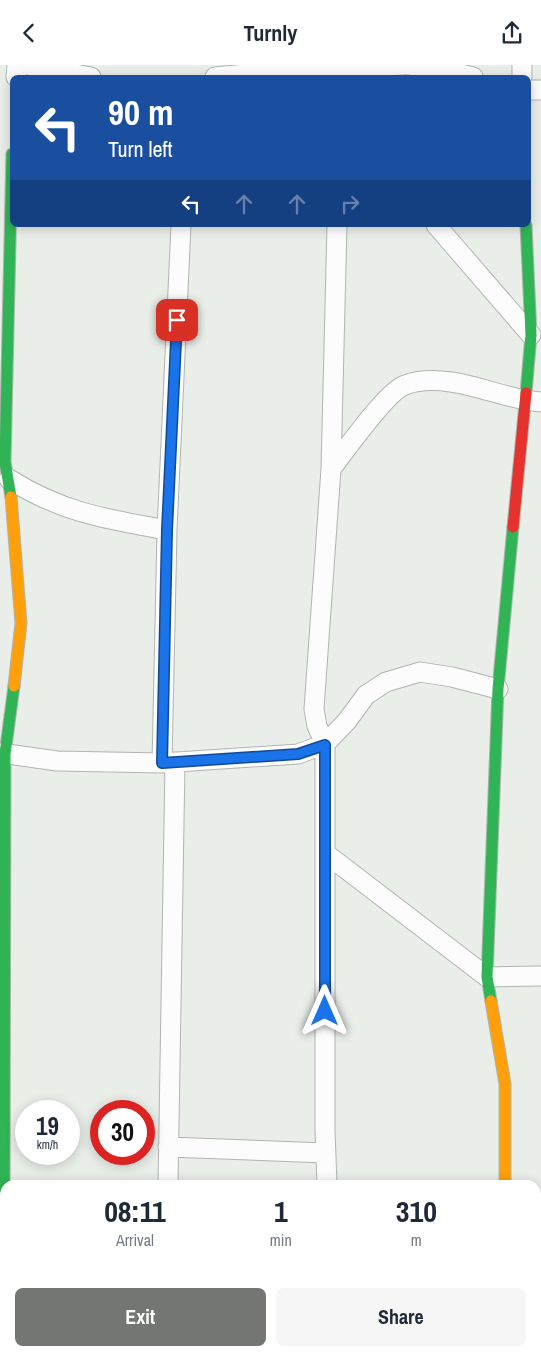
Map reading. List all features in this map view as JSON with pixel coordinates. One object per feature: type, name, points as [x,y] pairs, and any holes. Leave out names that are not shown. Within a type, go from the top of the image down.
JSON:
[{"type":"street","points":[[27,65],[69,69],[86,75]]},
{"type":"street","points":[[236,75],[278,71],[365,70],[404,65]]},
{"type":"street","points":[[408,65],[441,69],[464,75]]},
{"type":"street","points":[[4,1180],[3,753],[20,644],[9,479],[5,462],[4,261],[10,182]]},
{"type":"street","points":[[168,1180],[167,530],[181,227]]},
{"type":"street","points":[[327,1180],[325,1153],[325,745],[317,726],[314,709],[331,469],[337,227]]},
{"type":"street","points":[[438,227],[531,335]]},
{"type":"street","points":[[505,1180],[505,1084],[487,977],[498,689],[533,401],[526,227]]},
{"type":"street","points":[[331,469],[390,396],[404,385],[422,381],[451,382],[533,401]]},
{"type":"street","points":[[9,479],[27,490],[77,512],[167,530]]},
{"type":"street","points":[[3,753],[58,761],[168,763],[298,754],[325,745],[347,721],[366,695],[386,682],[420,672],[452,677],[498,689]]},
{"type":"street","points":[[325,853],[487,977],[541,976]]},
{"type":"street","points":[[168,1147],[325,1153]]},
{"type":"traffic: fast","points":[[10,227],[5,462],[11,497]]},
{"type":"traffic: fast","points":[[526,227],[531,335],[526,393]]},
{"type":"traffic: fast","points":[[491,1001],[487,977],[498,689],[513,527]]},
{"type":"traffic: fast","points":[[4,1180],[5,754],[14,686]]},
{"type":"traffic: slow","points":[[11,497],[21,623],[14,686]]},
{"type":"traffic: slow","points":[[491,1001],[505,1084],[505,1180]]},
{"type":"traffic: jam","points":[[513,527],[526,393]]},
{"type":"route","points":[[177,320],[167,530],[162,763],[298,754],[325,745],[325,1011]]}]
